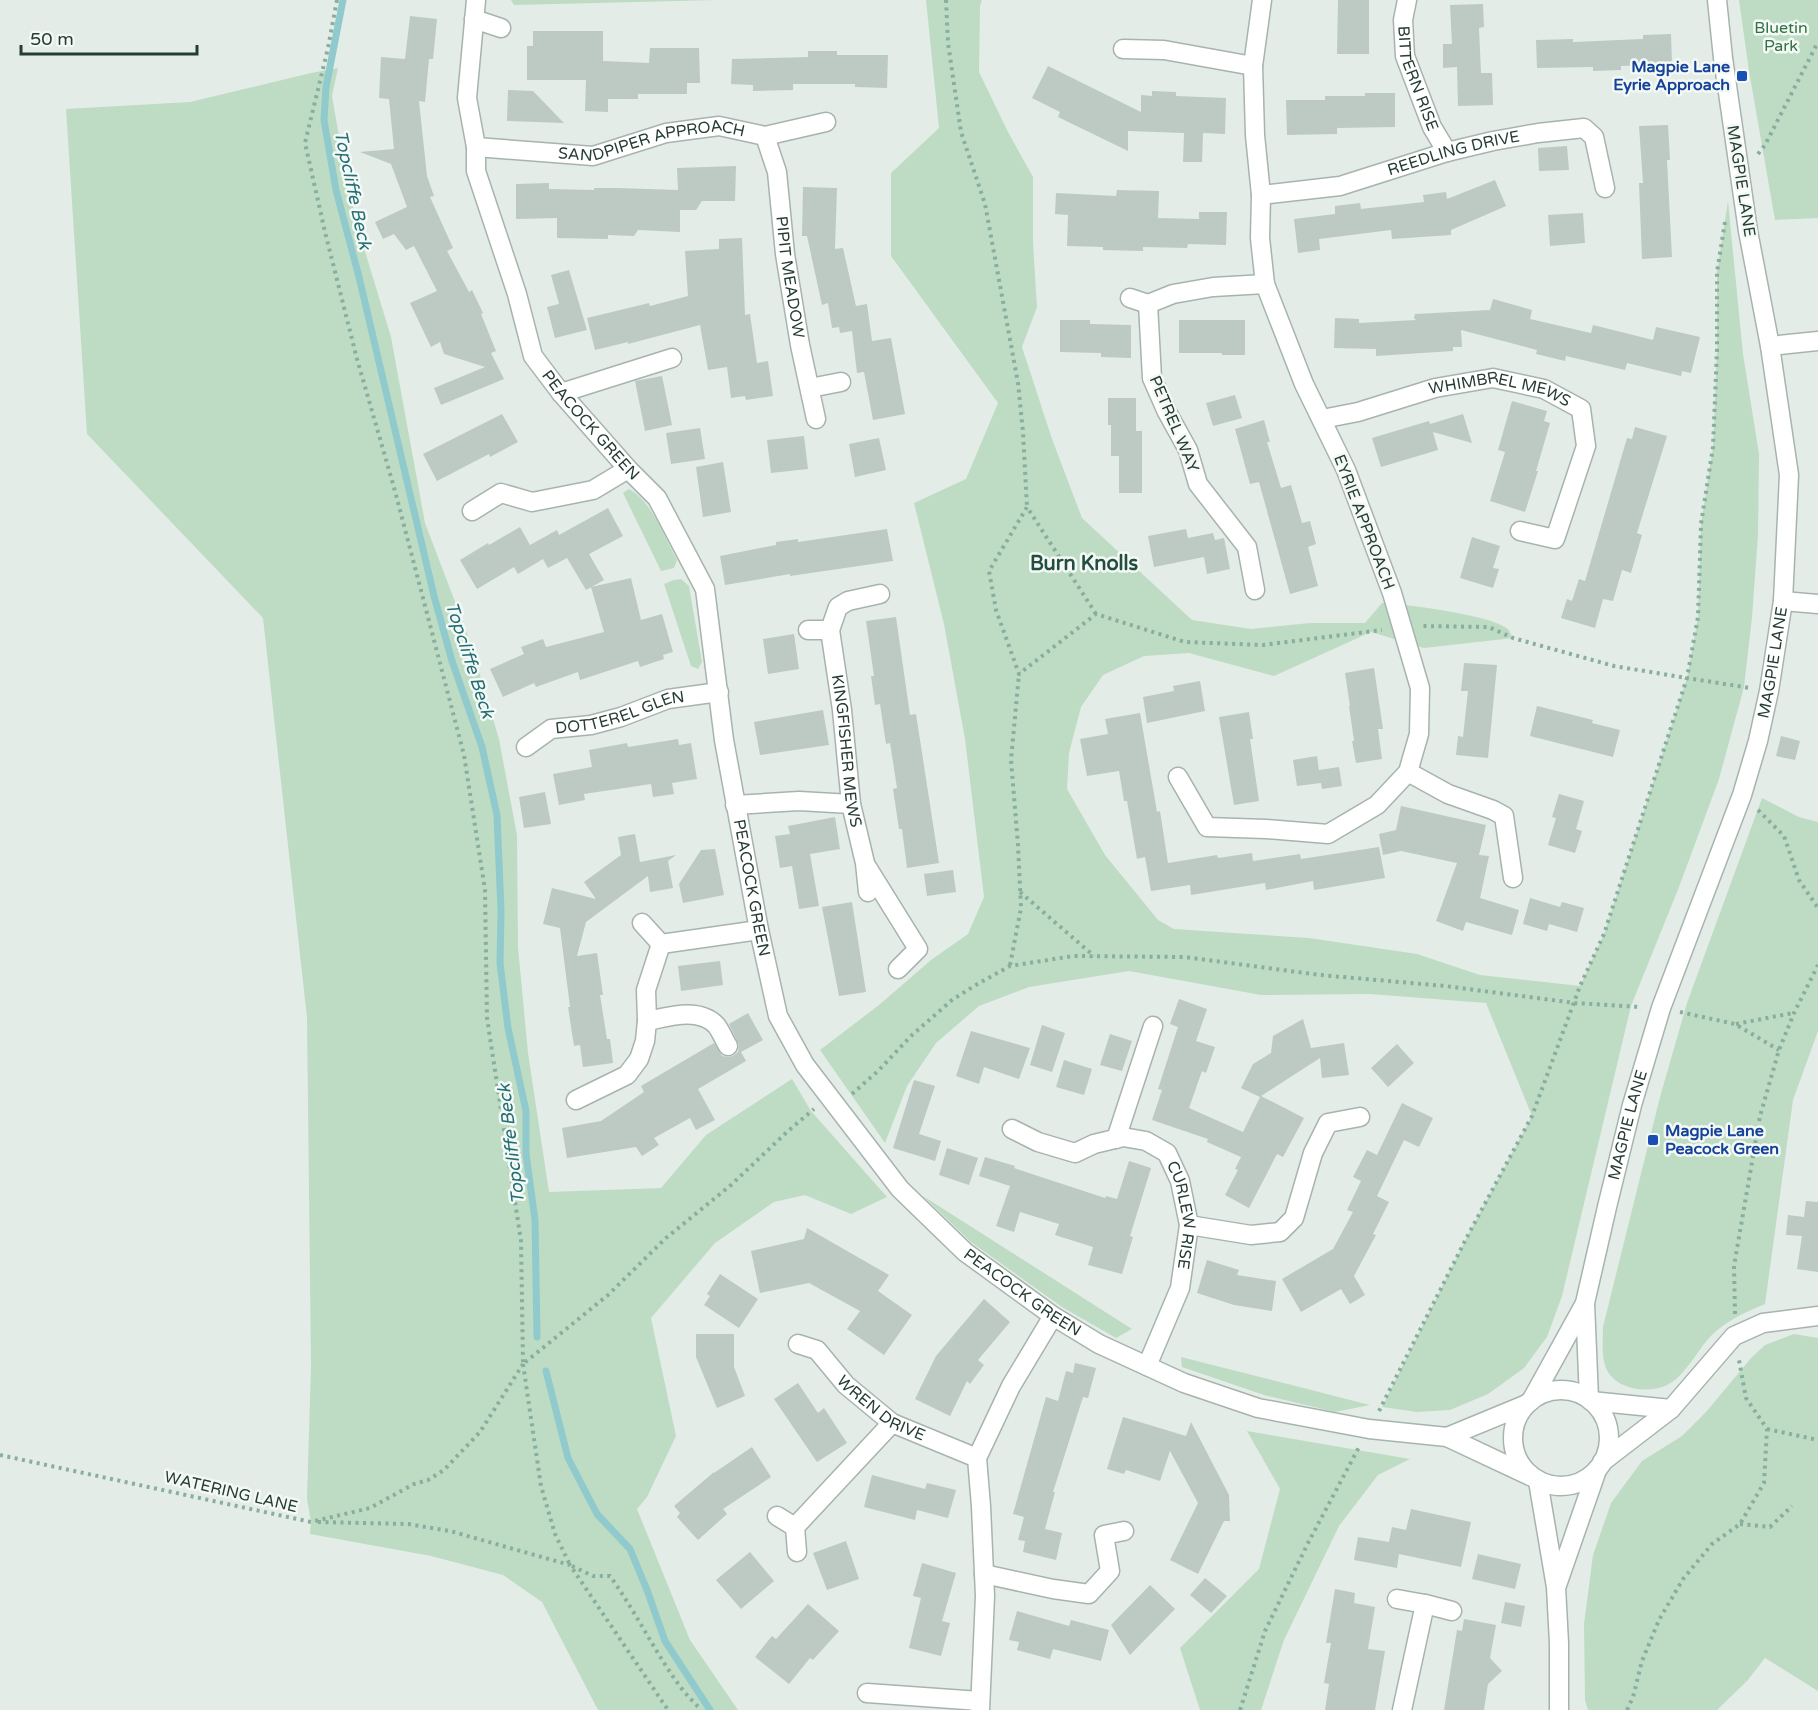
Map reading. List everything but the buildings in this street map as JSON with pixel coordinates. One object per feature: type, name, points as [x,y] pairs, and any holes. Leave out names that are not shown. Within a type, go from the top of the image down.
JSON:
[{"type":"street","name":"PEACOCK GREEN","points":[[476,0],[467,98],[476,147],[476,171],[517,294],[533,356],[561,393],[628,469],[657,498],[705,589],[724,740],[759,930],[778,1016],[805,1065],[900,1189],[965,1252],[1053,1316],[1099,1344],[1184,1383],[1258,1408],[1369,1429],[1447,1437],[1534,1478]]},
{"type":"street","name":"EYRIE APPROACH","points":[[1178,777],[1207,828],[1266,829],[1329,834],[1377,805],[1408,772],[1419,734],[1420,688],[1392,593],[1346,470],[1304,384],[1265,284],[1260,238],[1261,195],[1255,135],[1253,66],[1262,0]]},
{"type":"street","name":"BITTERN RISE","points":[[1407,0],[1402,20],[1405,56],[1431,127],[1447,152]]},
{"type":"street","name":"MAGPIE LANE","points":[[1529,1402],[1585,1303],[1632,1105],[1661,1008],[1742,795],[1758,741],[1769,691],[1783,601],[1789,475],[1770,346],[1748,231],[1717,0]]},
{"type":"street","points":[[474,19],[501,28]]},
{"type":"street","points":[[1123,49],[1164,50],[1253,66]]},
{"type":"street","name":"SANDPIPER APPROACH","points":[[476,147],[593,156],[666,133],[719,126],[765,136],[826,122]]},
{"type":"street","name":"REEDLING DRIVE","points":[[1261,195],[1340,186],[1447,152],[1516,137],[1584,128],[1594,137],[1605,188]]},
{"type":"street","name":"PIPIT MEADOW","points":[[765,136],[777,172],[785,254],[800,345],[816,419]]},
{"type":"street","points":[[1130,298],[1148,304],[1173,294],[1213,287],[1265,284]]},
{"type":"street","name":"PETREL WAY","points":[[1148,304],[1152,378],[1188,450],[1198,484],[1247,547],[1256,590]]},
{"type":"street","points":[[1770,346],[1818,341]]},
{"type":"street","points":[[561,393],[672,358]]},
{"type":"street","name":"WHIMBREL MEWS","points":[[1322,419],[1358,412],[1435,388],[1493,378],[1544,388],[1581,409],[1586,446],[1555,539],[1520,531]]},
{"type":"street","points":[[810,387],[841,382]]},
{"type":"street","points":[[472,511],[501,493],[532,502],[593,490],[628,469]]},
{"type":"street","points":[[808,630],[830,630],[838,607],[848,601],[880,594]]},
{"type":"street","points":[[1783,601],[1818,604]]},
{"type":"street","name":"KINGFISHER MEWS","points":[[830,630],[842,710],[851,804],[865,863],[868,892]]},
{"type":"street","name":"DOTTEREL GLEN","points":[[526,747],[551,729],[591,726],[668,699],[719,692]]},
{"type":"street","points":[[1408,772],[1448,794],[1493,810],[1508,811],[1513,878]]},
{"type":"street","points":[[735,805],[799,801],[851,804]]},
{"type":"street","points":[[865,863],[918,949],[898,969]]},
{"type":"street","points":[[642,923],[661,944]]},
{"type":"street","points":[[661,944],[759,930]]},
{"type":"street","points":[[576,1100],[627,1076],[639,1059],[645,1041],[646,990],[661,944]]},
{"type":"street","points":[[647,1021],[680,1015],[702,1017],[716,1025],[728,1046]]},
{"type":"street","points":[[1116,1139],[1153,1026]]},
{"type":"street","points":[[1189,1225],[1251,1235],[1280,1232],[1294,1218],[1313,1153],[1328,1123],[1360,1117]]},
{"type":"street","name":"CURLEW RISE","points":[[1012,1129],[1038,1142],[1075,1153],[1094,1144],[1123,1137],[1146,1141],[1167,1153],[1180,1181],[1189,1225],[1180,1288],[1146,1366]]},
{"type":"street","name":"MAGPIE LANE","points":[[1585,1303],[1590,1400]]},
{"type":"street","points":[[867,1693],[980,1706],[985,1596],[977,1458],[1011,1386],[1053,1316]]},
{"type":"street","points":[[1671,1408],[1590,1400],[1575,1392],[1560,1390],[1544,1393],[1529,1402],[1520,1413],[1515,1425],[1513,1441],[1515,1452],[1519,1463],[1534,1478],[1553,1486],[1569,1486],[1584,1480],[1671,1408],[1734,1336],[1763,1323],[1818,1316]]},
{"type":"street","name":"WREN DRIVE","points":[[798,1344],[817,1350],[846,1384],[892,1423],[977,1458]]},
{"type":"street","points":[[1556,1587],[1599,1466],[1605,1457],[1608,1443],[1604,1417],[1590,1400]]},
{"type":"street","name":"PEACOCK GREEN","points":[[1447,1437],[1529,1402]]},
{"type":"street","points":[[796,1552],[795,1527],[892,1423]]},
{"type":"street","points":[[1534,1478],[1556,1587],[1559,1710]]},
{"type":"street","points":[[777,1516],[795,1527]]},
{"type":"street","points":[[984,1574],[1053,1589],[1089,1594],[1110,1571],[1104,1535],[1124,1531]]},
{"type":"street","points":[[1397,1599],[1452,1611]]},
{"type":"street","points":[[1402,1710],[1425,1604]]},
{"type":"path","points":[[337,0],[328,48],[304,143],[357,359],[395,491],[464,755],[485,890],[487,1018],[521,1241],[523,1364],[541,1486],[555,1534],[570,1565],[668,1710]]},
{"type":"path","points":[[946,0],[948,43],[961,132],[985,204],[1018,383],[1027,507]]},
{"type":"path","points":[[1740,176],[1765,145],[1818,42]]},
{"type":"path","points":[[1725,221],[1717,272],[1713,447],[1701,524],[1698,617],[1687,678],[1769,691]]},
{"type":"path","points":[[1010,966],[1021,908],[1011,760],[1019,674]]},
{"type":"path","points":[[1742,795],[1784,836],[1799,880],[1818,908]]},
{"type":"path","points":[[1020,892],[1095,957]]},
{"type":"path","points":[[523,1364],[608,1295],[666,1238],[731,1185],[788,1131],[878,1071],[911,1036],[952,1000],[1010,966],[1072,956],[1185,957],[1320,975],[1445,986],[1575,1003],[1661,1008],[1735,1024],[1779,1050]]},
{"type":"path","points":[[1627,1710],[1633,1697],[1642,1661],[1659,1620],[1683,1579],[1712,1544],[1740,1524],[1764,1483],[1767,1429],[1746,1398],[1734,1336],[1734,1266],[1760,1116],[1779,1050],[1818,965]]},
{"type":"path","points":[[1735,1024],[1794,1013]]},
{"type":"path","name":"WATERING LANE","points":[[0,1455],[311,1522],[370,1508],[444,1470],[480,1432],[523,1364]]},
{"type":"path","points":[[1240,1710],[1265,1631],[1308,1543],[1369,1429]]},
{"type":"path","points":[[1767,1429],[1818,1440]]},
{"type":"path","points":[[1740,1524],[1770,1527],[1792,1506]]},
{"type":"path","points":[[311,1522],[408,1524],[450,1531],[570,1565],[593,1576],[609,1576],[624,1595],[638,1622],[683,1691],[701,1710]]},
{"type":"green space","points":[[511,0],[718,0],[514,5]]},
{"type":"green space","points":[[926,0],[982,0],[979,72],[1033,177],[1033,243],[1037,307],[1022,347],[1052,439],[1082,518],[1192,620],[1251,629],[1310,623],[1365,623],[1382,603],[1428,608],[1485,619],[1508,629],[1513,638],[1424,648],[1371,632],[1274,676],[1189,653],[1144,656],[1103,675],[1081,707],[1069,753],[1067,789],[1105,855],[1158,920],[1174,929],[1309,938],[1417,954],[1480,975],[1580,986],[1604,934],[1687,678],[1698,617],[1701,524],[1713,447],[1717,272],[1728,201],[1743,354],[1759,454],[1758,535],[1744,687],[1719,779],[1631,1006],[1562,1296],[1547,1337],[1524,1368],[1488,1394],[1450,1410],[1417,1412],[1382,1407],[1467,1237],[1532,1116],[1486,1003],[1370,994],[1261,995],[1129,971],[1029,987],[979,1006],[936,1043],[907,1086],[885,1143],[820,1050],[879,1005],[931,960],[968,934],[984,897],[965,739],[944,624],[914,503],[966,479],[998,403],[891,256],[891,173],[939,128]]},
{"type":"green space","name":"Bluetin Park","points":[[1739,0],[1818,0],[1818,218],[1775,220]]},
{"type":"green space","points":[[338,68],[332,96],[347,182],[357,225],[391,337],[425,523],[470,641],[499,739],[517,835],[518,947],[528,1053],[549,1192],[661,1188],[706,1135],[792,1079],[811,1111],[887,1197],[851,1214],[805,1195],[774,1202],[715,1243],[651,1318],[676,1436],[647,1497],[637,1509],[690,1640],[738,1710],[598,1710],[542,1602],[503,1575],[431,1556],[310,1534],[311,1522],[307,1499],[311,1366],[307,1018],[263,618],[87,434],[66,109],[190,102]]},
{"type":"green space","points":[[629,489],[637,494],[657,520],[677,560],[674,568],[661,571],[623,493]]},
{"type":"green space","points":[[681,579],[689,586],[702,662],[698,669],[691,666],[664,584]]},
{"type":"green space","points":[[1762,798],[1799,817],[1818,822],[1818,1031],[1793,1100],[1765,1304],[1719,1329],[1707,1340],[1686,1369],[1674,1381],[1660,1388],[1633,1388],[1617,1381],[1606,1368],[1603,1353],[1603,1327],[1660,1097],[1687,1003]]},
{"type":"green space","points":[[923,1196],[1132,1329],[1116,1338],[1062,1307],[971,1242]]},
{"type":"green space","points":[[1794,1334],[1818,1338],[1818,1691],[1765,1658],[1747,1681],[1717,1710],[1588,1710],[1585,1700],[1584,1624],[1593,1555],[1611,1503],[1642,1461],[1682,1436],[1706,1412],[1752,1357],[1765,1345]]},
{"type":"green space","points":[[1181,1357],[1370,1405],[1335,1412],[1264,1395],[1182,1367]]},
{"type":"green space","points":[[1247,1431],[1410,1459],[1378,1475],[1339,1526],[1284,1640],[1261,1710],[1200,1710],[1180,1648],[1259,1569],[1280,1489]]},
{"type":"waterway","name":"Topcliffe Beck","points":[[343,0],[326,87],[324,120],[336,190],[359,277],[434,596],[452,661],[482,747],[497,815],[501,911],[500,963],[508,1028],[526,1111],[526,1154],[535,1220],[537,1337]]},
{"type":"waterway","name":"Topcliffe Beck","points":[[546,1371],[568,1458],[597,1514],[630,1549],[665,1641],[710,1710]]},
{"type":"place","name":"Magpie Lane Eyrie Approach","points":[[1742,76]]},
{"type":"place","name":"Magpie Lane Peacock Green","points":[[1653,1140]]},
{"type":"district","name":"Burn Knolls","points":[[1084,564]]}]
